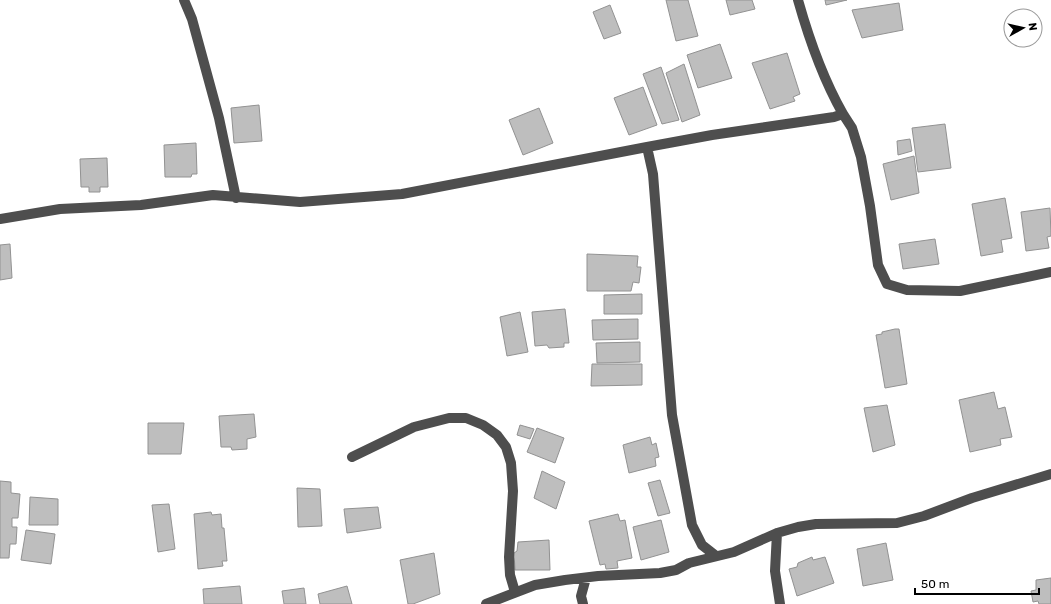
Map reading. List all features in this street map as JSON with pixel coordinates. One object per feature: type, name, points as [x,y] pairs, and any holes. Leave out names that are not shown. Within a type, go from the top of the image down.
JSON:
[{"type":"street","points":[[184,0],[192,20],[219,118],[236,198]]},
{"type":"street","points":[[798,0],[830,91],[852,128],[861,157],[870,206],[878,265],[887,284],[907,290],[960,291],[1051,272]]},
{"type":"street","points":[[0,219],[60,209],[141,205],[213,195],[300,202],[402,194],[712,135],[834,117],[843,114]]},
{"type":"street","points":[[647,147],[653,174],[672,416],[692,525],[702,545],[716,556]]},
{"type":"street","points":[[352,457],[414,427],[449,418],[466,418],[483,425],[497,435],[506,446],[511,463],[513,491],[509,557],[510,574],[515,592]]},
{"type":"street","points":[[486,604],[535,585],[586,578],[660,573],[676,570],[689,563],[734,552],[776,533],[816,524],[897,523],[924,516],[972,498],[1051,474]]},
{"type":"street","points":[[776,533],[775,571],[780,604]]},
{"type":"street","points":[[583,604],[582,596],[586,578]]},
{"type":"building","points":[[666,0],[688,0],[698,36],[676,41]]},
{"type":"building","points":[[726,0],[752,0],[755,9],[730,15]]},
{"type":"building","points":[[825,0],[847,0],[826,5]]},
{"type":"building","points":[[899,3],[903,30],[862,38],[852,10]]},
{"type":"building","points":[[610,5],[621,33],[604,39],[593,12]]},
{"type":"building","points":[[720,44],[732,78],[698,88],[687,55]]},
{"type":"building","points":[[787,53],[800,94],[793,97],[795,101],[770,109],[752,63]]},
{"type":"building","points":[[684,64],[700,115],[682,122],[666,73]]},
{"type":"building","points":[[661,67],[679,120],[662,124],[643,74]]},
{"type":"building","points":[[643,87],[657,125],[629,135],[614,98]]},
{"type":"building","points":[[259,105],[262,141],[234,143],[231,108]]},
{"type":"building","points":[[539,108],[553,143],[523,155],[509,120]]},
{"type":"building","points":[[945,124],[951,168],[918,172],[912,128]]},
{"type":"building","points":[[910,139],[912,151],[898,155],[897,141]]},
{"type":"building","points":[[196,143],[197,174],[192,174],[191,177],[165,177],[164,145]]},
{"type":"building","points":[[914,156],[919,193],[891,200],[883,164]]},
{"type":"building","points":[[107,158],[108,187],[100,187],[100,192],[89,192],[89,187],[81,187],[80,159]]},
{"type":"building","points":[[1005,198],[1012,238],[1001,240],[1003,252],[981,256],[972,204]]},
{"type":"building","points":[[1050,208],[1051,236],[1047,237],[1049,248],[1026,251],[1021,212]]},
{"type":"building","points":[[935,239],[939,264],[903,269],[899,244]]},
{"type":"building","points":[[10,244],[12,278],[0,280],[0,245]]},
{"type":"building","points":[[587,254],[638,256],[637,267],[641,267],[639,283],[633,282],[631,291],[587,291]]},
{"type":"building","points":[[642,294],[642,314],[604,314],[604,295]]},
{"type":"building","points":[[565,309],[569,343],[564,343],[564,347],[549,348],[547,345],[535,346],[532,312]]},
{"type":"building","points":[[520,312],[528,352],[507,356],[500,317]]},
{"type":"building","points":[[638,319],[638,339],[593,340],[592,320]]},
{"type":"building","points":[[899,329],[907,384],[885,388],[876,335]]},
{"type":"building","points":[[640,342],[640,362],[597,363],[596,343]]},
{"type":"building","points":[[592,364],[642,364],[642,385],[591,386]]},
{"type":"building","points":[[994,392],[998,409],[1005,407],[1012,437],[1000,439],[1001,445],[970,452],[959,400]]},
{"type":"building","points":[[887,405],[895,445],[873,452],[864,408]]},
{"type":"building","points":[[254,414],[256,437],[247,439],[247,449],[232,450],[231,447],[221,447],[219,416]]},
{"type":"building","points":[[148,423],[184,423],[181,454],[148,454]]},
{"type":"building","points":[[520,425],[534,429],[530,439],[517,435]]},
{"type":"building","points":[[537,428],[564,438],[555,463],[527,452]]},
{"type":"building","points":[[650,437],[652,445],[656,443],[659,457],[655,458],[656,466],[629,473],[623,445]]},
{"type":"building","points":[[542,471],[565,482],[556,509],[534,498]]},
{"type":"building","points":[[660,480],[670,513],[658,516],[648,483]]},
{"type":"building","points":[[0,481],[11,482],[11,493],[20,494],[18,518],[12,518],[12,527],[17,527],[16,544],[10,544],[9,558],[0,558]]},
{"type":"building","points":[[297,488],[320,489],[322,526],[298,527]]},
{"type":"building","points":[[30,497],[58,499],[58,525],[29,525]]},
{"type":"building","points":[[169,504],[175,549],[158,552],[152,505]]},
{"type":"building","points":[[378,507],[381,528],[347,533],[344,509]]},
{"type":"building","points":[[211,512],[212,515],[221,514],[222,528],[224,528],[227,561],[222,561],[223,566],[198,569],[194,514]]},
{"type":"building","points":[[618,514],[620,521],[625,520],[632,558],[617,561],[618,568],[606,569],[605,564],[600,565],[589,521]]},
{"type":"building","points":[[661,520],[669,552],[641,560],[633,527]]},
{"type":"building","points":[[26,530],[55,534],[51,564],[21,560]]},
{"type":"building","points":[[549,540],[550,570],[515,570],[514,553],[517,551],[518,542]]},
{"type":"building","points":[[886,543],[893,580],[863,586],[857,549]]},
{"type":"building","points":[[434,553],[440,594],[413,604],[408,604],[400,560]]},
{"type":"building","points":[[812,557],[813,560],[825,557],[834,583],[797,596],[789,569],[797,567],[798,563]]},
{"type":"building","points":[[1051,578],[1051,604],[1039,604],[1038,601],[1033,602],[1031,591],[1036,590],[1036,580]]},
{"type":"building","points":[[240,586],[242,604],[204,604],[203,589]]},
{"type":"building","points":[[347,586],[352,604],[320,604],[318,594]]},
{"type":"building","points":[[304,588],[306,604],[284,604],[282,591]]}]
